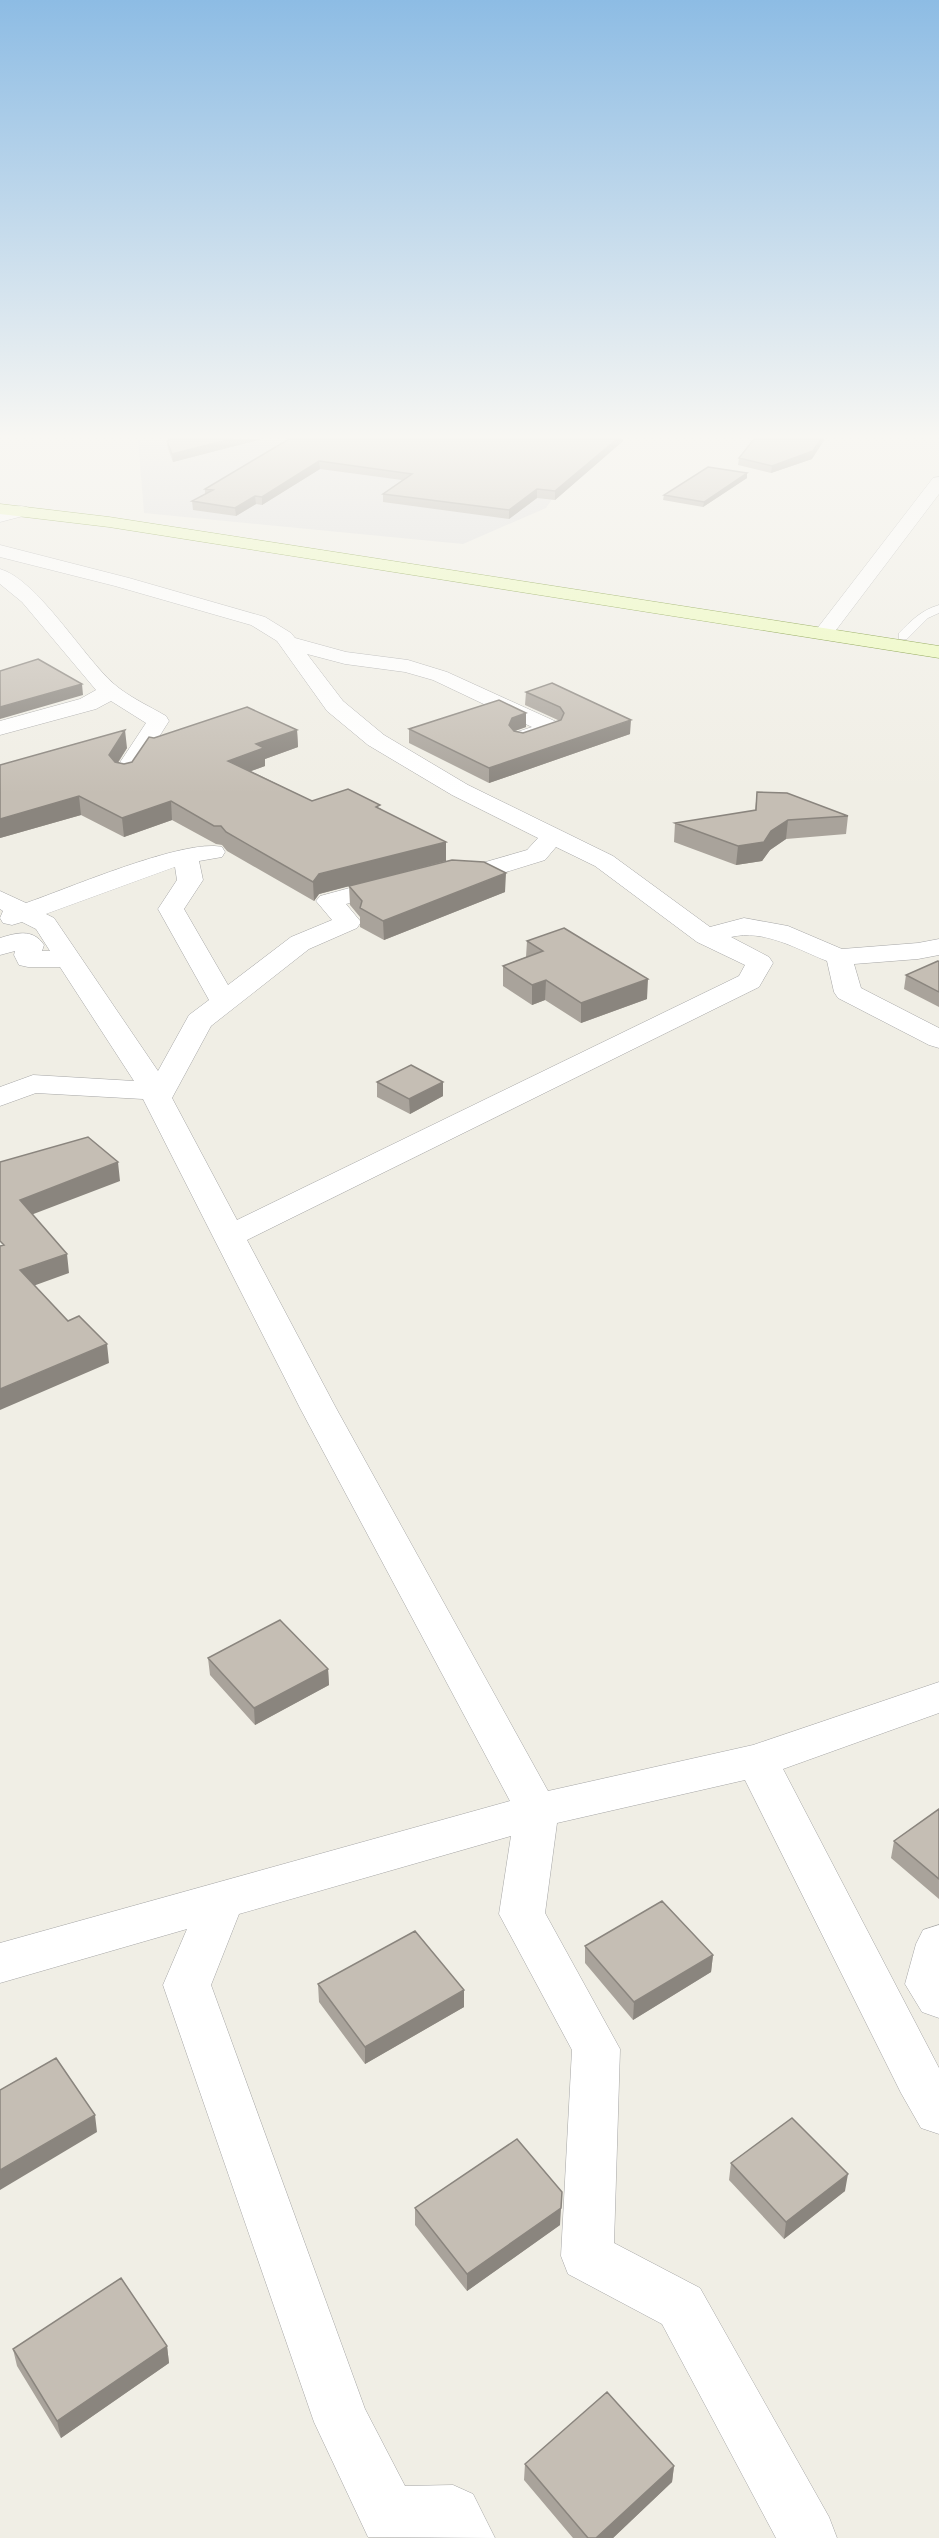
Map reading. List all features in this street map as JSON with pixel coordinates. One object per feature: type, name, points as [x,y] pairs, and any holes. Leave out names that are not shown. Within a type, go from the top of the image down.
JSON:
[{"type":"main road","points":[[345,557],[827,630],[903,636],[939,642]]},
{"type":"main road","points":[[384,557],[827,630],[939,652]]},
{"type":"street","points":[[26,557],[123,582],[258,621],[271,627],[287,642],[335,706],[376,740],[460,790],[552,836],[578,846],[604,861],[706,936],[760,963],[749,981],[229,1236]]},
{"type":"street","points":[[827,630],[882,557]]},
{"type":"street","points":[[0,575],[29,598],[107,689],[158,721],[125,774]]},
{"type":"street","points":[[287,642],[345,658],[408,666],[440,676],[551,728],[522,738]]},
{"type":"street","points":[[0,728],[88,704],[105,695],[107,689]]},
{"type":"street","points":[[156,1095],[199,1021],[300,943],[348,922],[329,901],[452,869],[484,871],[536,855],[552,836]]},
{"type":"street","points":[[8,909],[186,855],[213,852]]},
{"type":"street","points":[[186,855],[190,880],[171,909],[225,1002]]},
{"type":"street","points":[[8,909],[45,924],[144,1072],[318,1408],[537,1812],[522,1914],[596,2049],[587,2256],[681,2306],[808,2538]]},
{"type":"street","points":[[706,936],[744,926],[779,932],[839,957],[918,951],[939,947]]},
{"type":"street","points":[[0,947],[22,940],[31,945],[27,955],[28,959],[69,959]]},
{"type":"street","points":[[839,957],[848,992],[939,1038]]},
{"type":"street","points":[[0,1071],[33,1084],[156,1095]]},
{"type":"street","points":[[0,1097],[33,1084]]},
{"type":"street","points":[[0,1963],[537,1812],[757,1761],[939,1697]]},
{"type":"street","points":[[757,1761],[918,2078],[939,2112]]},
{"type":"street","points":[[222,1900],[187,1985],[342,2422],[389,2516],[453,2514],[466,2538]]},
{"type":"street","points":[[939,1944],[929,1984],[939,1998]]},
{"type":"lane","points":[[903,636],[920,619],[932,610],[939,609]]},
{"type":"building","points":[[38,659],[82,684],[0,707],[0,671]]},
{"type":"building","points":[[552,683],[631,720],[489,768],[409,729],[499,700],[526,713],[512,718],[509,725],[514,731],[523,733],[561,720],[564,713],[560,707],[526,692]]},
{"type":"building","points":[[247,707],[297,730],[256,744],[264,748],[228,761],[312,801],[348,789],[380,805],[376,807],[446,842],[319,874],[313,882],[226,832],[221,826],[214,826],[171,801],[122,818],[79,796],[0,819],[0,765],[125,730],[109,755],[115,762],[124,764],[132,762],[149,737],[154,738]]},
{"type":"building","points":[[757,792],[787,793],[848,816],[788,820],[771,831],[764,842],[738,846],[675,823],[756,810]]},
{"type":"building","points":[[452,860],[484,862],[506,873],[383,921],[360,908],[362,901],[349,886]]},
{"type":"building","points":[[564,928],[648,979],[581,1003],[546,980],[532,985],[503,966],[543,951],[527,941]]},
{"type":"building","points":[[938,961],[939,992],[906,975]]},
{"type":"building","points":[[411,1065],[443,1082],[409,1099],[377,1082]]},
{"type":"building","points":[[88,1137],[118,1162],[20,1200],[67,1254],[20,1270],[68,1321],[79,1316],[107,1344],[0,1389],[0,1246],[4,1245],[0,1241],[0,1162]]},
{"type":"building","points":[[280,1620],[328,1669],[254,1708],[208,1658]]},
{"type":"building","points":[[939,1809],[939,1879],[894,1841]]},
{"type":"building","points":[[662,1901],[713,1955],[634,2002],[585,1946]]},
{"type":"building","points":[[415,1931],[464,1990],[365,2047],[318,1984]]},
{"type":"building","points":[[56,2058],[95,2115],[0,2170],[0,2090]]},
{"type":"building","points":[[792,2118],[848,2174],[786,2222],[731,2163]]},
{"type":"building","points":[[517,2139],[562,2192],[561,2208],[467,2274],[415,2208]]},
{"type":"building","points":[[121,2278],[167,2346],[57,2421],[13,2349]]},
{"type":"building","points":[[607,2392],[674,2466],[596,2538],[588,2538],[525,2464]]}]
